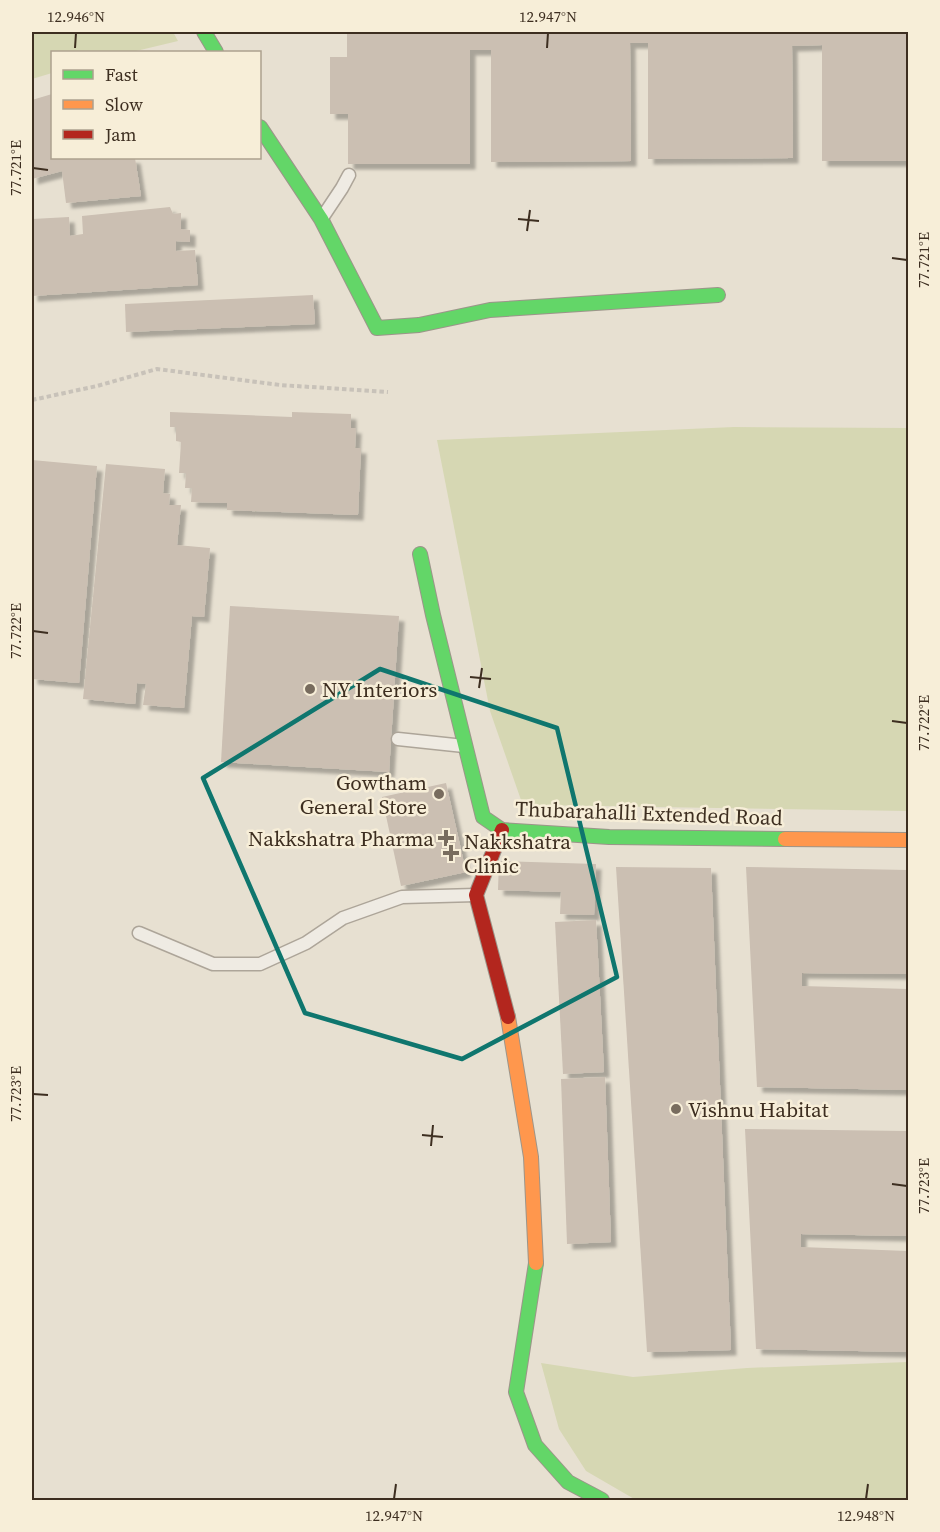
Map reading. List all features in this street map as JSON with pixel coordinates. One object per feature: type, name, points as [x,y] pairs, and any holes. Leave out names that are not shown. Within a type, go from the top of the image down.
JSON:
[{"type":"street","points":[[204,32],[215,51]]},
{"type":"street","points":[[261,129],[321,219],[376,328],[419,325],[490,310],[718,295]]},
{"type":"street","name":"Thubarahalli Extended Road","points":[[420,555],[483,817],[502,830],[609,837],[909,840]]},
{"type":"street","points":[[502,830],[476,895],[508,1019],[531,1157],[536,1264],[516,1392],[535,1445],[568,1482],[602,1500]]},
{"type":"lane","points":[[321,219],[349,175]]},
{"type":"lane","points":[[398,739],[465,746]]},
{"type":"lane","points":[[139,933],[213,964],[260,964],[306,944],[343,918],[402,897],[476,895]]},
{"type":"path","points":[[32,400],[97,386],[157,369],[280,385],[388,392]]},
{"type":"highlighted area","points":[[380,669],[557,728],[617,977],[462,1059],[305,1013],[203,778]]},
{"type":"green space","points":[[32,32],[173,32],[178,41],[136,51],[51,51],[51,73],[32,79]]},
{"type":"green space","points":[[734,427],[908,428],[908,811],[534,805],[521,800],[490,711],[437,440]]},
{"type":"green space","points":[[908,1362],[908,1500],[636,1500],[586,1471],[559,1429],[541,1363],[633,1377],[747,1368]]},
{"type":"building","points":[[347,32],[908,32],[908,161],[822,161],[822,45],[792,46],[793,158],[648,159],[648,43],[630,43],[631,161],[491,162],[491,50],[470,50],[470,164],[348,164],[348,114],[330,114],[330,57],[347,57]]},
{"type":"building","points":[[51,94],[51,159],[135,159],[141,196],[66,203],[62,171],[32,179],[32,100]]},
{"type":"building","points":[[170,207],[173,214],[181,213],[181,229],[190,230],[190,242],[176,241],[176,251],[195,250],[198,285],[32,296],[32,219],[69,217],[70,236],[83,234],[82,216]]},
{"type":"building","points":[[313,295],[315,324],[126,332],[125,304]]},
{"type":"building","points":[[170,412],[292,417],[292,412],[351,414],[351,428],[356,428],[355,448],[361,448],[358,515],[227,510],[227,503],[191,502],[192,488],[185,488],[186,473],[179,473],[181,442],[176,441],[176,427],[170,427]]},
{"type":"building","points":[[32,460],[97,466],[79,683],[32,679]]},
{"type":"building","points":[[106,464],[165,469],[163,493],[170,494],[169,505],[181,505],[177,545],[210,548],[204,617],[192,616],[184,708],[143,705],[146,684],[137,683],[135,704],[83,699]]},
{"type":"building","name":"NY Interiors","points":[[230,606],[399,616],[389,772],[221,762]]},
{"type":"building","points":[[446,783],[466,872],[401,886],[382,797]]},
{"type":"building","points":[[499,861],[596,864],[594,915],[560,914],[561,892],[498,890]]},
{"type":"building","name":"Vishnu Habitat","points":[[616,867],[711,868],[731,1350],[647,1352]]},
{"type":"building","points":[[746,867],[908,870],[908,974],[802,973],[802,986],[908,989],[908,1090],[757,1087]]},
{"type":"building","points":[[596,920],[604,1072],[563,1074],[555,922]]},
{"type":"building","points":[[605,1077],[611,1242],[567,1244],[561,1079]]},
{"type":"building","points":[[745,1129],[908,1131],[908,1236],[801,1234],[801,1247],[908,1251],[908,1352],[756,1349]]},
{"type":"traffic: fast","points":[[204,32],[215,51]]},
{"type":"traffic: fast","points":[[261,129],[321,219],[377,328],[419,325],[490,310],[718,295]]},
{"type":"traffic: fast","points":[[420,554],[483,817],[502,830],[609,837],[785,839]]},
{"type":"traffic: fast","points":[[536,1263],[516,1392],[535,1445],[568,1482],[602,1500]]},
{"type":"traffic: slow","points":[[785,839],[908,840]]},
{"type":"traffic: slow","points":[[508,1017],[531,1157],[536,1263]]},
{"type":"traffic: jam","points":[[502,830],[476,895],[508,1017]]},
{"type":"place","name":"NY Interiors","points":[[310,689]]},
{"type":"place","name":"Gowtham General Store","points":[[439,794]]},
{"type":"place","name":"Nakkshatra Pharma","points":[[446,838]]},
{"type":"place","name":"Nakkshatra Clinic","points":[[451,853]]},
{"type":"place","name":"Vishnu Habitat","points":[[676,1109]]}]
